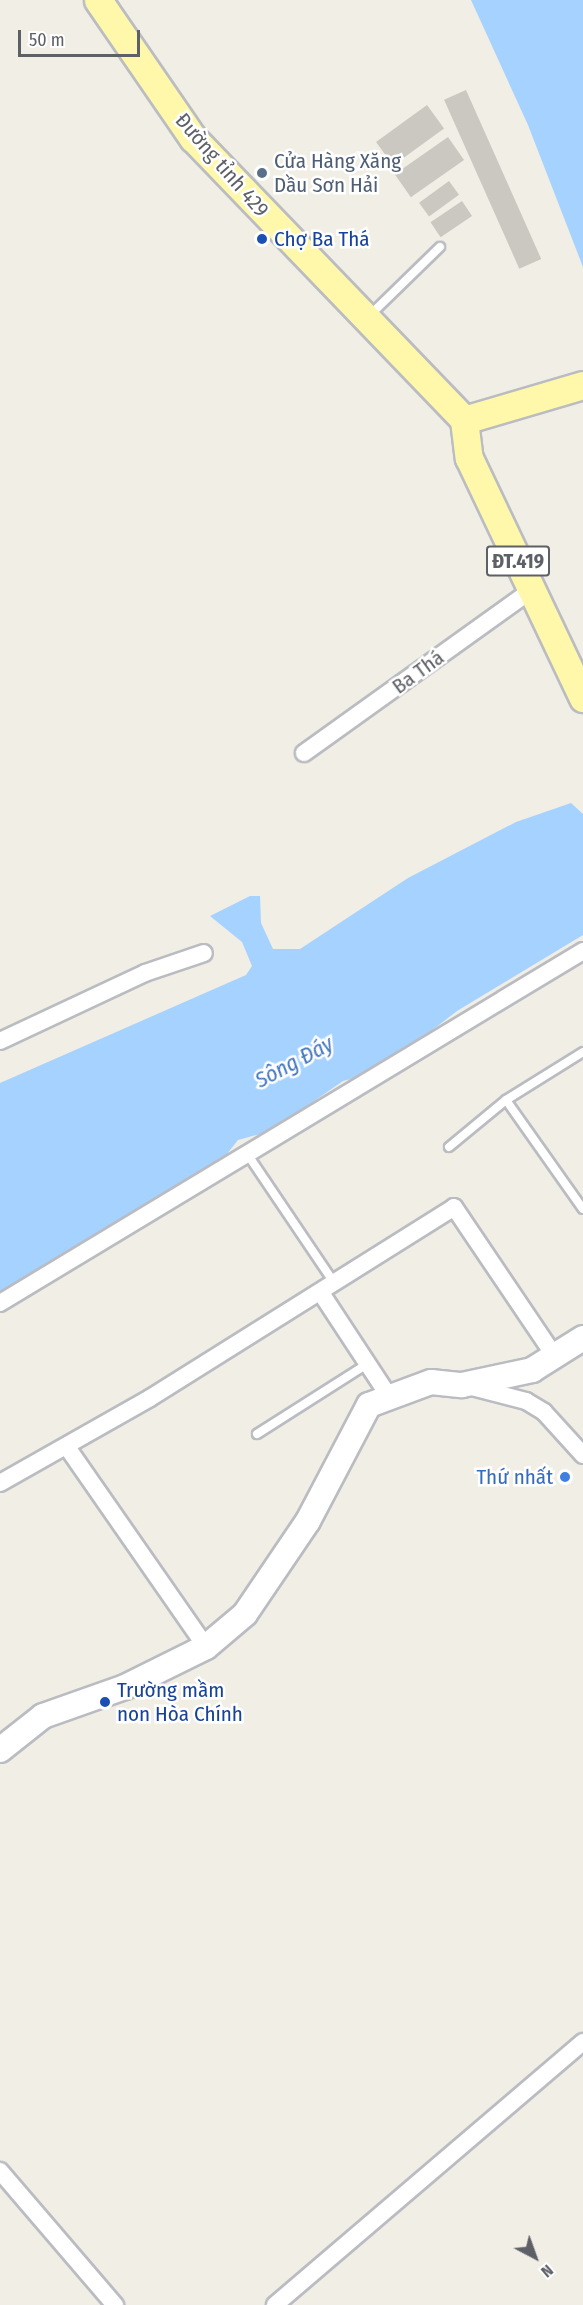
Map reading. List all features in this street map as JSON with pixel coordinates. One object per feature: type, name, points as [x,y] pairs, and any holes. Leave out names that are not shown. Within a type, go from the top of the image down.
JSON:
[{"type":"main road","name":"Đường tỉnh 429","points":[[98,0],[193,138],[365,320],[464,420]]},
{"type":"main road","points":[[464,420],[583,385]]},
{"type":"main road","name":"ĐT.419","points":[[464,420],[469,458],[583,698]]},
{"type":"street","name":"Ba Thá","points":[[304,753],[532,590]]},
{"type":"street","points":[[0,1304],[583,951]]},
{"type":"street","points":[[0,1041],[145,973],[204,953]]},
{"type":"street","points":[[0,1483],[67,1447],[328,1288],[454,1207],[556,1358]]},
{"type":"street","points":[[328,1288],[388,1395]]},
{"type":"street","points":[[462,1385],[496,1381],[556,1358],[583,1338]]},
{"type":"street","points":[[3,1741],[43,1716],[125,1687],[206,1647],[270,1584],[328,1486],[355,1425],[369,1405],[388,1395],[431,1382],[462,1385],[526,1401],[544,1412],[583,1455]]},
{"type":"street","points":[[67,1447],[206,1647]]},
{"type":"street","points":[[274,2305],[583,2042]]},
{"type":"street","points":[[0,2171],[114,2305]]},
{"type":"lane","points":[[365,320],[440,247]]},
{"type":"lane","points":[[449,1147],[506,1100],[583,1052]]},
{"type":"lane","points":[[506,1100],[583,1209]]},
{"type":"lane","points":[[248,1155],[328,1288]]},
{"type":"lane","points":[[258,1434],[370,1362]]},
{"type":"water","points":[[471,0],[583,0],[583,267],[528,125]]},
{"type":"water","name":"Sông Đáy","points":[[571,803],[583,814],[583,935],[457,1011],[378,1072],[343,1081],[271,1131],[238,1140],[219,1164],[0,1296],[0,1083],[246,975],[252,966],[242,942],[210,916],[250,896],[260,896],[261,923],[273,949],[300,949],[408,878],[516,822]]},
{"type":"building","points":[[466,90],[541,259],[519,269],[444,100]]},
{"type":"building","points":[[427,105],[444,128],[393,165],[376,142]]},
{"type":"building","points":[[448,137],[464,160],[411,197],[395,174]]},
{"type":"building","points":[[449,181],[459,195],[429,217],[419,203]]},
{"type":"building","points":[[462,201],[472,216],[441,237],[430,222]]},
{"type":"place","name":"Cửa Hàng Xăng Dầu Sơn Hải","points":[[262,173]]},
{"type":"place","name":"Chợ Ba Thá","points":[[262,239]]},
{"type":"place","name":"Thứ nhất","points":[[565,1477]]},
{"type":"place","name":"Trường mầm non Hòa Chính","points":[[105,1702]]}]
